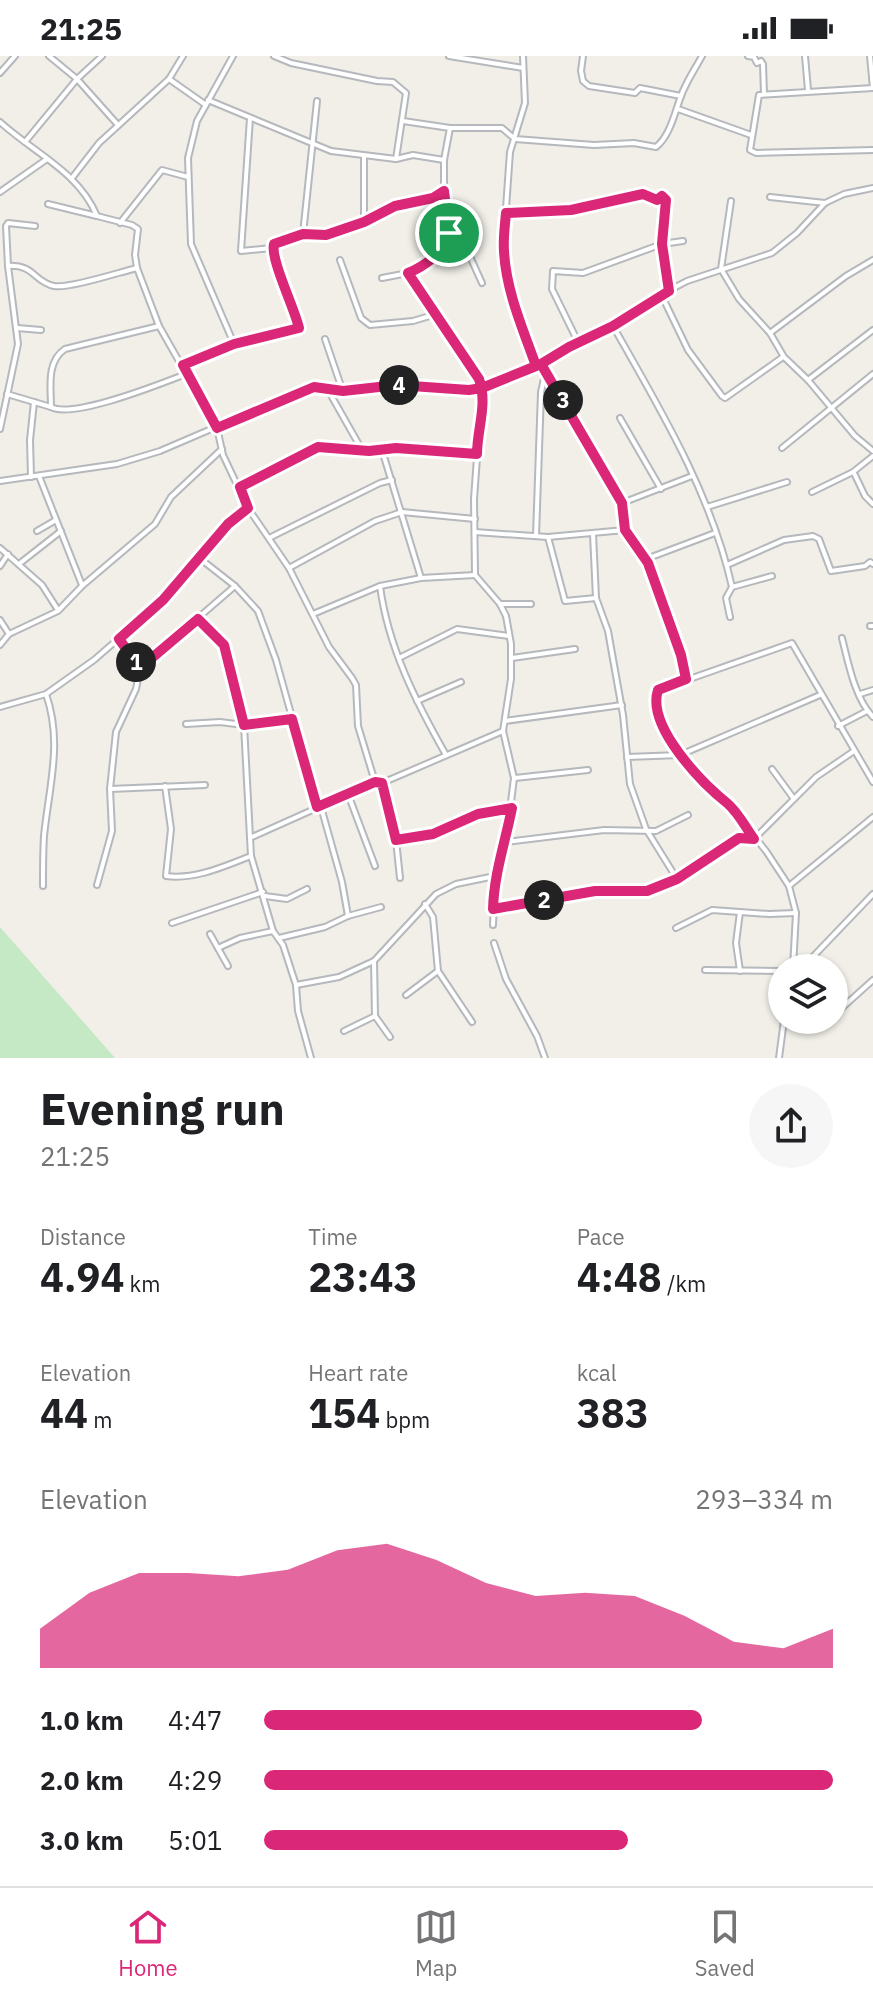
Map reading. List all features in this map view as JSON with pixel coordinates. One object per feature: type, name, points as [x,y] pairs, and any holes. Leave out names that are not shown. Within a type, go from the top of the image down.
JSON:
[{"type":"street","points":[[0,72],[15,56]]},
{"type":"street","points":[[49,56],[77,79],[118,125]]},
{"type":"street","points":[[25,142],[77,79],[102,56]]},
{"type":"street","points":[[72,178],[99,143],[169,79],[183,56]]},
{"type":"street","points":[[233,56],[207,102],[188,148],[188,177],[191,244],[234,344]]},
{"type":"street","points":[[274,56],[291,63],[393,82],[406,93],[396,159]]},
{"type":"street","points":[[449,56],[523,68]]},
{"type":"street","points":[[523,56],[525,103],[510,152],[503,250],[517,315],[538,365],[545,371],[622,503],[625,530],[645,559],[681,655],[686,679]]},
{"type":"street","points":[[583,56],[583,81],[589,86],[635,93],[640,88],[649,88],[681,96]]},
{"type":"street","points":[[403,121],[450,128],[502,128],[515,139],[594,145],[634,143],[656,147],[661,143],[702,56]]},
{"type":"street","points":[[748,56],[754,57],[757,63]]},
{"type":"street","points":[[757,63],[759,56]]},
{"type":"street","points":[[805,56],[808,90]]},
{"type":"street","points":[[870,56],[873,88],[808,90],[757,97],[750,150],[756,153],[873,150]]},
{"type":"street","points":[[757,63],[761,61],[763,64],[764,94]]},
{"type":"street","points":[[169,79],[207,102],[331,151],[396,159],[413,155],[444,160]]},
{"type":"street","points":[[303,234],[317,101]]},
{"type":"street","points":[[678,109],[751,135]]},
{"type":"street","points":[[250,118],[241,251],[272,248],[274,244],[303,234],[326,235],[364,222],[395,206],[433,198],[444,191]]},
{"type":"street","points":[[0,122],[72,178],[85,192],[97,216]]},
{"type":"street","points":[[382,278],[408,273],[441,250],[448,241],[444,160],[450,128]]},
{"type":"street","points":[[364,156],[364,222]]},
{"type":"street","points":[[0,192],[47,159]]},
{"type":"street","points":[[120,223],[162,170],[188,177]]},
{"type":"street","points":[[0,481],[117,464],[160,451],[307,388],[343,391],[385,385],[469,390],[482,388],[538,365],[613,326],[661,294],[687,281],[772,253],[797,233],[825,203],[844,194],[873,188]]},
{"type":"street","points":[[506,213],[571,210],[643,194],[657,200],[662,196],[668,204],[662,244],[669,291]]},
{"type":"street","points":[[770,197],[825,203]]},
{"type":"street","points":[[731,201],[721,269],[739,299],[770,333],[784,357],[873,453],[853,472],[812,492]]},
{"type":"street","points":[[48,204],[138,229],[137,268],[159,326],[217,428],[222,449],[248,508],[289,568],[329,647],[356,685],[358,726],[375,782]]},
{"type":"street","points":[[0,429],[17,350],[8,266],[8,223],[35,226]]},
{"type":"street","points":[[449,233],[461,238],[482,283]]},
{"type":"street","points":[[578,342],[552,289],[553,271],[583,273],[662,244],[683,241]]},
{"type":"street","points":[[183,365],[234,344],[299,328],[272,248]]},
{"type":"street","points":[[340,260],[361,318],[370,325],[413,321],[434,314]]},
{"type":"street","points":[[770,333],[846,276],[873,260]]},
{"type":"street","points":[[8,266],[22,266],[32,270],[45,282],[61,286],[137,268]]},
{"type":"street","points":[[408,273],[460,347],[482,388],[477,454],[475,575],[500,604],[506,616],[512,658],[503,731],[514,778],[512,808],[506,842],[495,876],[493,925]]},
{"type":"street","points":[[661,294],[688,350],[725,398],[784,357]]},
{"type":"street","points":[[51,407],[51,368],[59,353],[159,326]]},
{"type":"street","points":[[613,326],[657,405],[707,507],[732,587],[726,598],[730,617]]},
{"type":"street","points":[[17,328],[41,330]]},
{"type":"street","points":[[808,380],[873,330]]},
{"type":"street","points":[[325,339],[343,391]]},
{"type":"street","points":[[536,536],[541,392],[545,371]]},
{"type":"street","points":[[7,394],[65,411],[130,395],[186,374]]},
{"type":"street","points":[[782,448],[873,374]]},
{"type":"street","points":[[327,389],[362,450]]},
{"type":"street","points":[[31,477],[30,440],[34,402]]},
{"type":"street","points":[[620,418],[661,489]]},
{"type":"street","points":[[240,487],[318,447],[362,450],[396,448],[477,454]]},
{"type":"street","points":[[0,645],[9,634],[58,611],[82,586],[155,524],[171,497],[222,449]]},
{"type":"street","points":[[382,450],[421,578]]},
{"type":"street","points":[[853,472],[865,496],[873,504]]},
{"type":"street","points":[[39,476],[82,586]]},
{"type":"street","points":[[622,503],[692,476]]},
{"type":"street","points":[[269,538],[380,483],[392,480]]},
{"type":"street","points":[[707,507],[787,482]]},
{"type":"street","points":[[0,707],[46,694],[72,677],[163,600],[228,524],[248,508]]},
{"type":"street","points":[[289,568],[375,521],[402,512],[475,519]]},
{"type":"street","points":[[37,531],[56,520]]},
{"type":"street","points":[[475,532],[548,537],[625,530]]},
{"type":"street","points":[[19,564],[61,531]]},
{"type":"street","points":[[645,559],[715,533]]},
{"type":"street","points":[[593,534],[596,598],[608,631],[622,705],[630,784],[646,829],[677,879]]},
{"type":"street","points":[[727,565],[784,540],[810,536],[819,539],[831,571],[865,566],[870,562],[873,564]]},
{"type":"street","points":[[548,537],[565,601],[596,598]]},
{"type":"street","points":[[0,548],[42,585],[58,611]]},
{"type":"street","points":[[0,566],[8,554]]},
{"type":"street","points":[[198,557],[253,603],[261,618],[342,882],[348,916]]},
{"type":"street","points":[[313,614],[380,586],[421,578],[475,575]]},
{"type":"street","points":[[732,587],[772,576]]},
{"type":"street","points":[[97,885],[112,831],[110,789],[116,732],[136,689],[140,668],[235,586]]},
{"type":"street","points":[[380,586],[386,626],[398,658],[446,755]]},
{"type":"street","points":[[500,604],[531,604]]},
{"type":"street","points":[[198,619],[224,645],[244,725],[251,856],[273,931],[279,938],[296,985],[298,1011],[311,1058]]},
{"type":"street","points":[[0,620],[9,634]]},
{"type":"street","points":[[398,658],[457,629],[509,636]]},
{"type":"street","points":[[842,638],[860,694],[873,717]]},
{"type":"street","points":[[119,639],[140,668]]},
{"type":"street","points":[[796,954],[796,913],[789,886],[766,851],[728,804],[717,797],[680,755],[659,716],[656,694],[686,679],[792,643],[873,782]]},
{"type":"street","points":[[512,658],[575,649]]},
{"type":"street","points":[[417,701],[461,682]]},
{"type":"street","points":[[860,694],[873,690]]},
{"type":"street","points":[[43,886],[44,835],[56,737],[54,716],[46,694]]},
{"type":"street","points":[[626,757],[680,755],[820,695]]},
{"type":"street","points":[[505,721],[622,705]]},
{"type":"street","points":[[838,726],[867,711]]},
{"type":"street","points":[[186,724],[220,722],[244,725],[292,719]]},
{"type":"street","points":[[251,837],[375,782],[382,783],[503,731]]},
{"type":"street","points":[[493,909],[595,891],[647,891],[677,879],[739,838],[754,839],[816,777],[854,751]]},
{"type":"street","points":[[772,769],[794,799]]},
{"type":"street","points":[[514,778],[588,770]]},
{"type":"street","points":[[382,783],[396,840],[400,878]]},
{"type":"street","points":[[110,789],[205,785]]},
{"type":"street","points":[[165,786],[171,829],[166,876],[182,877],[251,856]]},
{"type":"street","points":[[348,794],[375,866]]},
{"type":"street","points":[[396,840],[433,834],[478,814],[512,808]]},
{"type":"street","points":[[506,842],[604,830],[656,831],[688,815]]},
{"type":"street","points":[[789,886],[873,817]]},
{"type":"street","points":[[296,985],[339,977],[374,961],[436,894],[456,884],[495,876]]},
{"type":"street","points":[[172,923],[264,894],[287,899],[307,889]]},
{"type":"street","points":[[816,954],[873,894]]},
{"type":"street","points":[[425,904],[433,917],[438,971],[472,1022]]},
{"type":"street","points":[[279,938],[325,927],[348,916],[381,907]]},
{"type":"street","points":[[676,928],[712,910],[796,913]]},
{"type":"street","points":[[740,912],[736,943],[740,971]]},
{"type":"street","points":[[218,948],[240,938],[273,931]]},
{"type":"street","points":[[210,934],[228,966]]},
{"type":"street","points":[[494,943],[506,979],[537,1036],[545,1058]]},
{"type":"street","points":[[374,961],[375,1016],[390,1037]]},
{"type":"street","points":[[705,970],[768,971]]},
{"type":"street","points":[[406,995],[438,971]]},
{"type":"street","points":[[848,1002],[873,980]]},
{"type":"street","points":[[344,1031],[375,1016]]},
{"type":"street","points":[[779,1058],[782,1034]]},
{"type":"green space","points":[[0,927],[115,1058],[0,1058]]},
{"type":"route","points":[[449,233],[444,191],[433,198],[395,206],[364,222],[326,235],[303,234],[274,244],[273,256],[294,307],[299,328],[234,344],[183,365],[217,428],[307,388],[343,391],[385,385],[469,390],[482,388],[536,366],[517,315],[506,272],[503,250],[506,213],[571,210],[643,194],[657,200],[662,196],[666,200],[662,244],[669,291],[613,326],[541,364],[622,503],[625,530],[648,563],[681,655],[686,679],[658,690],[659,716],[680,755],[717,797],[728,804],[754,839],[739,838],[677,879],[647,891],[595,891],[493,909],[495,876],[506,842],[512,808],[478,814],[433,834],[396,840],[382,783],[375,782],[317,807],[292,719],[244,725],[224,645],[198,619],[140,668],[119,639],[163,600],[228,524],[248,508],[240,487],[318,447],[369,451],[396,448],[477,454],[483,401],[482,388],[479,379],[408,273],[441,250],[448,241],[449,233]]}]
